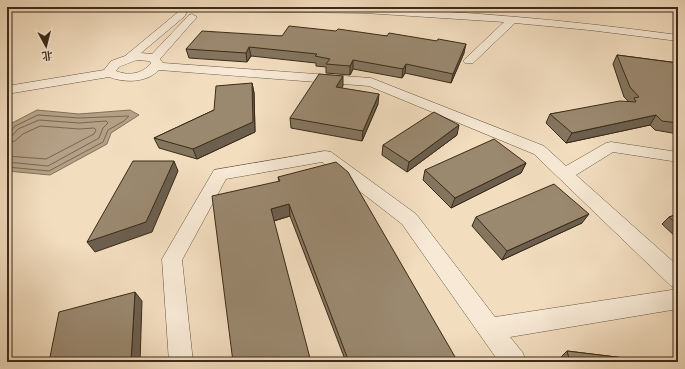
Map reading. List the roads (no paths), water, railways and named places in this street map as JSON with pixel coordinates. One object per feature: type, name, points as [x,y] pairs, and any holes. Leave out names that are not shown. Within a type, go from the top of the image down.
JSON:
[{"type":"street","points":[[151,7],[318,8],[417,12],[512,20],[678,38]]},
{"type":"street","points":[[111,73],[111,67],[130,57],[182,14],[183,8]]},
{"type":"street","points":[[7,90],[111,73],[117,77],[132,77],[147,73],[200,8]]},
{"type":"street","points":[[470,61],[512,20]]},
{"type":"street","points":[[130,57],[142,56],[155,63],[371,82],[539,150],[678,279]]},
{"type":"street","points":[[565,174],[611,147],[678,157]]},
{"type":"street","points":[[181,362],[172,259],[220,174],[325,156],[410,219],[514,362]]},
{"type":"street","points":[[490,329],[678,299]]},
{"type":"water","points":[[37,110],[79,114],[130,110],[139,115],[111,133],[107,144],[50,175],[7,171],[7,130],[12,123]]}]
